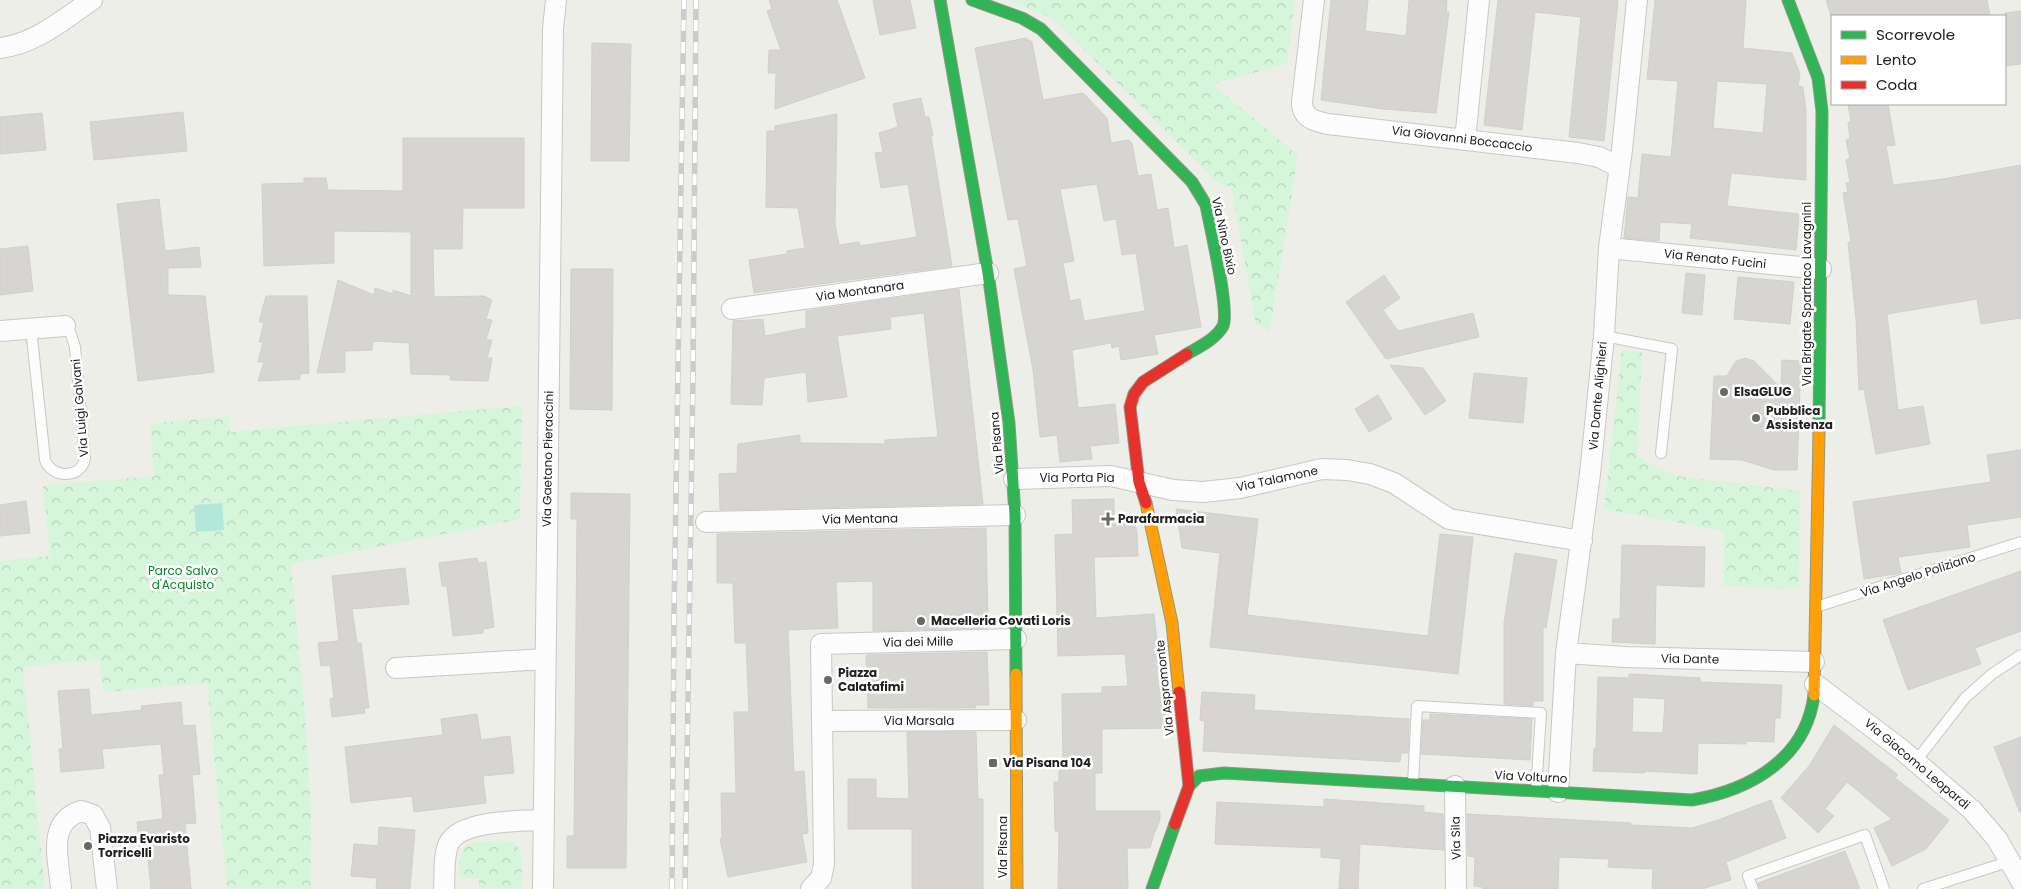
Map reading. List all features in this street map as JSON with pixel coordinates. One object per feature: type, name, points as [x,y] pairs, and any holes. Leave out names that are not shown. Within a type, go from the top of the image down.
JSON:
[{"type":"street","name":"Via Gaetano Pieraccini","points":[[548,0],[553,29]]},
{"type":"street","name":"Via Gaetano Pieraccini","points":[[542,889],[553,29],[556,0]]},
{"type":"street","name":"Via Pisana","points":[[940,0],[988,273],[1006,399],[1014,479],[1017,889]]},
{"type":"street","name":"Via Nino Bixio","points":[[972,0],[1022,18],[1041,29],[1192,182],[1202,195],[1206,205],[1224,303],[1224,324],[1219,332],[1210,340],[1143,382],[1134,394],[1130,416],[1139,482]]},
{"type":"street","name":"Via Giovanni Boccaccio","points":[[1314,0],[1302,107],[1305,114],[1314,120],[1328,124],[1586,154],[1605,159],[1619,167]]},
{"type":"street","points":[[1465,140],[1479,0]]},
{"type":"street","name":"Via Dante Alighieri","points":[[1558,792],[1566,654],[1582,541],[1604,336],[1609,248],[1637,0]]},
{"type":"street","name":"Via Brigate Spartaco Lavagnini","points":[[1788,0],[1812,60],[1821,94],[1821,342],[1815,684]]},
{"type":"street","points":[[0,48],[28,41],[81,4]]},
{"type":"street","name":"Via Renato Fucini","points":[[1609,248],[1821,269]]},
{"type":"street","name":"Via Montanara","points":[[732,309],[988,273]]},
{"type":"street","name":"Via Luigi Galvani","points":[[0,331],[65,326]]},
{"type":"street","name":"Via Talamone","points":[[1139,482],[1173,490],[1213,492],[1240,488],[1322,469],[1347,470],[1370,474],[1394,484],[1449,519],[1582,541]]},
{"type":"street","name":"Via Porta Pia","points":[[1014,479],[1103,476],[1139,482]]},
{"type":"street","name":"Via Aspromonte","points":[[1139,482],[1147,502],[1168,599],[1177,665],[1189,786],[1152,889]]},
{"type":"street","name":"Via Mentana","points":[[706,522],[1015,515]]},
{"type":"street","name":"Via dei Mille","points":[[822,721],[821,644],[1016,640]]},
{"type":"street","name":"Via Dante","points":[[1566,654],[1814,662]]},
{"type":"street","points":[[396,668],[545,659]]},
{"type":"street","name":"Via Volturno","points":[[1189,786],[1199,776],[1218,773],[1684,800],[1714,797],[1738,790],[1760,778],[1789,752],[1805,725],[1812,706],[1815,684]]},
{"type":"street","name":"Via Giacomo Leopardi","points":[[1815,684],[1916,761],[1982,820],[2011,862],[2021,881]]},
{"type":"street","name":"Via Marsala","points":[[822,721],[1016,720]]},
{"type":"street","points":[[813,888],[821,878],[823,871],[824,779],[822,721]]},
{"type":"street","name":"Via Sila","points":[[1455,786],[1456,889]]},
{"type":"street","points":[[61,889],[58,829],[66,818],[81,811],[93,815],[100,828],[107,889]]},
{"type":"street","points":[[444,889],[447,850],[450,841],[454,837],[465,831],[490,824],[518,820],[543,820]]},
{"type":"lane","name":"Via Luigi Galvani","points":[[31,328],[45,460],[50,470],[60,474],[80,470],[86,453],[75,346],[71,334],[65,326]]},
{"type":"lane","points":[[1604,336],[1672,349],[1661,453]]},
{"type":"lane","name":"Via Angelo Poliziano","points":[[1815,607],[2021,542]]},
{"type":"lane","points":[[1916,761],[1965,698],[1992,674],[2021,655]]},
{"type":"lane","points":[[1413,784],[1417,706],[1540,713],[1536,791]]},
{"type":"lane","points":[[1752,889],[1748,876],[1865,836],[1884,889]]},
{"type":"lane","points":[[1923,889],[2011,862]]},
{"type":"green space","points":[[1008,0],[1295,0],[1287,64],[1212,84],[1298,155],[1270,330],[1256,324],[1231,187],[1220,185],[1052,18]]},
{"type":"green space","points":[[1622,350],[1642,352],[1637,456],[1677,476],[1800,491],[1799,589],[1724,586],[1724,531],[1604,509]]},
{"type":"green space","name":"Parco Salvo d'Acquisto","points":[[522,406],[520,519],[291,564],[305,715],[311,814],[311,889],[227,889],[207,683],[104,692],[99,660],[23,667],[45,889],[0,889],[0,561],[50,556],[43,485],[154,476],[150,424],[229,416],[230,432]]},
{"type":"green space","points":[[222,503],[224,530],[196,532],[194,505]]},
{"type":"green space","points":[[510,841],[519,849],[521,855],[521,889],[479,889],[479,879],[458,877],[461,852],[466,845],[475,842]]},
{"type":"building","points":[[769,0],[837,0],[865,78],[775,109],[776,73],[768,73],[769,50],[781,50],[767,11],[772,9]]},
{"type":"building","points":[[873,0],[910,0],[916,28],[880,35]]},
{"type":"building","points":[[1331,0],[1368,0],[1365,31],[1406,36],[1409,0],[1447,0],[1446,12],[1449,12],[1436,113],[1383,109],[1321,100]]},
{"type":"building","points":[[1498,0],[1618,0],[1604,141],[1569,137],[1581,17],[1535,12],[1522,130],[1484,125]]},
{"type":"building","points":[[1655,0],[1746,0],[1743,48],[1792,53],[1800,74],[1798,86],[1803,87],[1806,112],[1806,180],[1731,173],[1727,206],[1799,214],[1796,250],[1690,238],[1692,224],[1660,222],[1659,241],[1624,238],[1628,197],[1638,198],[1642,154],[1671,157],[1678,81],[1647,79]],"holes":[[[1717,81],[1767,84],[1763,133],[1713,128]]]},
{"type":"building","points":[[1826,0],[1987,0],[1990,15],[1831,15]]},
{"type":"building","points":[[2021,11],[2021,64],[2006,66],[2005,13]]},
{"type":"building","points":[[1026,38],[1032,42],[1043,100],[1083,93],[1107,118],[1111,143],[1129,140],[1132,143],[1138,176],[1151,174],[1157,210],[1168,208],[1174,248],[1187,245],[1201,327],[1154,335],[1158,354],[1121,360],[1119,346],[1112,348],[1111,343],[1072,350],[1078,408],[1115,404],[1119,443],[1090,446],[1092,459],[1060,462],[1057,435],[1040,437],[1033,370],[1014,269],[1027,266],[1018,219],[1008,220],[975,48]],"holes":[[[1097,184],[1104,221],[1116,219],[1122,255],[1136,253],[1145,311],[1084,321],[1080,299],[1070,301],[1063,263],[1074,261],[1060,189]]]},
{"type":"building","points":[[592,43],[631,44],[629,161],[591,161]]},
{"type":"building","points":[[921,98],[925,117],[929,117],[933,135],[931,136],[952,266],[754,293],[749,260],[787,254],[787,251],[805,248],[798,208],[766,207],[767,131],[775,131],[775,126],[837,114],[835,224],[839,245],[859,242],[860,246],[917,237],[908,184],[881,188],[875,153],[883,152],[879,133],[898,127],[893,104]]},
{"type":"building","points":[[1848,105],[1888,105],[1895,145],[1886,146],[1893,185],[1943,179],[2021,165],[2021,318],[1981,324],[1977,299],[1887,314],[1898,410],[1923,406],[1930,444],[1876,454],[1864,389],[1859,390],[1856,319],[1848,242],[1851,242],[1843,193],[1848,192],[1846,183],[1850,182],[1846,160],[1850,159],[1846,140],[1850,139],[1848,122],[1851,122]]},
{"type":"building","points":[[183,112],[187,151],[94,160],[90,122]]},
{"type":"building","points":[[42,113],[46,150],[0,154],[0,117]]},
{"type":"building","points":[[403,138],[524,138],[524,208],[463,208],[462,249],[433,249],[434,297],[484,296],[492,300],[486,319],[492,320],[486,340],[492,340],[487,358],[492,358],[488,381],[450,380],[451,375],[411,374],[409,343],[373,341],[372,350],[345,351],[345,372],[317,373],[338,280],[374,295],[375,288],[393,294],[393,290],[411,296],[411,232],[334,231],[334,263],[264,266],[262,184],[304,183],[304,178],[326,178],[328,190],[403,191]]},
{"type":"building","points":[[159,199],[165,251],[199,247],[201,267],[168,268],[168,295],[205,296],[214,372],[138,381],[117,204]]},
{"type":"building","points":[[28,246],[33,291],[0,295],[0,249]]},
{"type":"building","points":[[571,269],[613,269],[612,410],[570,409]]},
{"type":"building","points":[[1686,273],[1705,275],[1702,315],[1682,313]]},
{"type":"building","points":[[1384,275],[1400,298],[1383,310],[1398,331],[1473,313],[1479,337],[1386,359],[1346,302]]},
{"type":"building","points":[[1738,277],[1794,282],[1790,324],[1734,319]]},
{"type":"building","points":[[959,289],[983,504],[720,510],[719,474],[737,473],[738,444],[800,435],[800,443],[885,444],[885,440],[938,437],[924,313],[890,317],[891,329],[837,336],[847,397],[808,402],[806,372],[764,378],[762,405],[731,404],[733,321],[763,319],[765,336],[806,328],[806,311]]},
{"type":"building","points":[[266,296],[307,296],[309,373],[300,374],[300,379],[258,381],[264,362],[258,362],[263,342],[259,342],[264,322],[259,322]]},
{"type":"building","name":"Pubblica Assistenza","points":[[1745,358],[1754,361],[1781,388],[1782,360],[1801,361],[1797,470],[1774,470],[1742,460],[1710,459],[1714,376],[1727,376],[1736,361]]},
{"type":"building","points":[[1390,365],[1423,368],[1446,401],[1425,415]]},
{"type":"building","points":[[1474,373],[1527,378],[1523,423],[1469,418]]},
{"type":"building","points":[[1378,395],[1392,419],[1369,432],[1355,409]]},
{"type":"building","points":[[2021,450],[2021,517],[1967,525],[1970,547],[1898,557],[1901,573],[1864,579],[1853,502],[1991,482],[1987,455]]},
{"type":"building","points":[[571,493],[630,494],[626,868],[567,868],[567,836],[574,836],[577,519],[571,519]]},
{"type":"building","points":[[1114,499],[1114,519],[1134,519],[1138,556],[1094,557],[1096,618],[1154,614],[1167,728],[1102,729],[1102,773],[1095,773],[1095,811],[1160,811],[1160,820],[1150,848],[1127,848],[1128,889],[1058,889],[1059,831],[1055,831],[1054,782],[1059,782],[1059,770],[1063,770],[1062,694],[1102,693],[1102,687],[1128,686],[1125,654],[1058,656],[1055,535],[1073,534],[1072,500]]},
{"type":"building","points":[[26,501],[30,533],[0,536],[0,505]]},
{"type":"building","points":[[1176,509],[1258,519],[1247,615],[1428,636],[1440,534],[1473,537],[1458,674],[1210,647],[1220,553],[1182,548]]},
{"type":"building","points":[[986,528],[988,628],[873,631],[873,581],[836,582],[838,628],[788,630],[794,772],[804,771],[808,833],[802,834],[807,862],[728,877],[720,839],[722,838],[721,793],[736,793],[734,712],[749,712],[746,643],[735,643],[733,583],[717,583],[717,534]]},
{"type":"building","points":[[1622,545],[1705,547],[1704,587],[1656,585],[1655,644],[1612,642],[1613,619],[1620,619]]},
{"type":"building","points":[[1515,553],[1557,560],[1546,628],[1543,627],[1543,701],[1533,701],[1533,706],[1504,704],[1504,623]]},
{"type":"building","points":[[477,558],[478,563],[486,562],[494,627],[483,629],[483,633],[453,636],[447,586],[442,586],[439,563]]},
{"type":"building","points":[[405,568],[409,604],[352,609],[357,643],[361,643],[369,708],[364,708],[365,713],[332,717],[330,699],[334,698],[330,665],[321,666],[318,643],[339,641],[332,576]]},
{"type":"building","points":[[2021,571],[2021,631],[1975,648],[1981,664],[1908,690],[1883,620]]},
{"type":"building","points":[[987,652],[989,705],[975,705],[976,708],[868,708],[866,655]]},
{"type":"building","points":[[1629,674],[1700,678],[1700,682],[1782,685],[1780,718],[1775,718],[1774,742],[1746,741],[1746,744],[1698,743],[1697,774],[1593,771],[1594,748],[1596,749],[1598,677],[1629,678]],"holes":[[[1633,697],[1665,699],[1663,733],[1632,732]]]},
{"type":"building","points":[[89,689],[91,715],[142,710],[141,706],[181,702],[183,726],[195,725],[200,774],[192,775],[196,823],[185,824],[191,889],[151,889],[148,859],[141,859],[137,822],[163,819],[159,775],[164,775],[161,744],[102,749],[104,768],[61,772],[59,749],[63,749],[58,691]]},
{"type":"building","points":[[1202,692],[1255,695],[1254,710],[1409,719],[1408,753],[1401,753],[1400,762],[1203,751],[1205,721],[1200,720]]},
{"type":"building","points":[[477,714],[481,740],[510,736],[514,773],[483,776],[486,803],[414,812],[412,796],[351,803],[345,747],[443,735],[441,719]]},
{"type":"building","points":[[1430,714],[1532,719],[1530,760],[1421,754],[1423,720],[1430,720]]},
{"type":"building","points":[[1834,725],[1898,775],[1895,778],[1949,820],[1926,849],[1892,866],[1874,828],[1892,819],[1847,782],[1825,809],[1834,816],[1818,833],[1781,798],[1809,766]]},
{"type":"building","points":[[907,732],[976,732],[978,799],[983,799],[983,889],[912,889],[912,829],[848,829],[848,779],[876,779],[876,798],[909,799]]},
{"type":"building","points":[[2021,737],[2021,812],[2020,813],[1994,747]]},
{"type":"building","points":[[1324,799],[1424,806],[1424,812],[1443,814],[1444,850],[1360,844],[1358,889],[1339,889],[1341,859],[1321,857],[1321,848],[1215,844],[1217,802],[1324,807]]},
{"type":"building","points":[[1771,800],[1786,838],[1726,862],[1731,880],[1702,889],[1652,889],[1653,869],[1608,867],[1609,859],[1559,857],[1558,889],[1483,889],[1483,887],[1474,886],[1475,857],[1468,856],[1467,814],[1692,828]]},
{"type":"building","points":[[379,827],[415,830],[410,889],[376,889],[377,878],[351,876],[354,844],[378,846]]},
{"type":"building","points":[[1845,851],[1860,889],[1760,889],[1758,883]]},
{"type":"railway","points":[[672,889],[674,615],[684,0]]},
{"type":"railway","points":[[685,889],[693,379],[696,0]]},
{"type":"traffic: fast","points":[[940,0],[988,273],[1009,423],[1015,515],[1016,674]]},
{"type":"traffic: fast","points":[[972,0],[1022,18],[1041,29],[1192,182],[1206,205],[1222,286],[1224,303],[1223,326],[1216,335],[1187,354]]},
{"type":"traffic: fast","points":[[1788,0],[1818,78],[1822,111],[1819,431]]},
{"type":"traffic: fast","points":[[1189,786],[1199,776],[1224,773],[1692,800],[1734,788],[1772,768],[1787,754],[1800,737],[1809,717],[1814,695]]},
{"type":"traffic: fast","points":[[1152,889],[1175,824]]},
{"type":"traffic: slow","points":[[1814,695],[1819,431]]},
{"type":"traffic: slow","points":[[1146,503],[1172,623],[1179,692]]},
{"type":"traffic: slow","points":[[1016,674],[1017,889]]},
{"type":"traffic: jam","points":[[1146,503],[1139,482],[1130,407],[1134,394],[1143,382],[1187,354]]},
{"type":"traffic: jam","points":[[1175,824],[1189,786],[1179,692]]},
{"type":"place","name":"ElsaGLUG","points":[[1724,392]]},
{"type":"place","name":"Pubblica Assistenza","points":[[1756,418]]},
{"type":"place","name":"Parafarmacia","points":[[1108,519]]},
{"type":"place","name":"Macelleria Covati Loris","points":[[921,621]]},
{"type":"place","name":"Piazza Calatafimi","points":[[828,680]]},
{"type":"place","name":"Via Pisana 104","points":[[993,763]]},
{"type":"place","name":"Piazza Evaristo Torricelli","points":[[88,846]]}]
